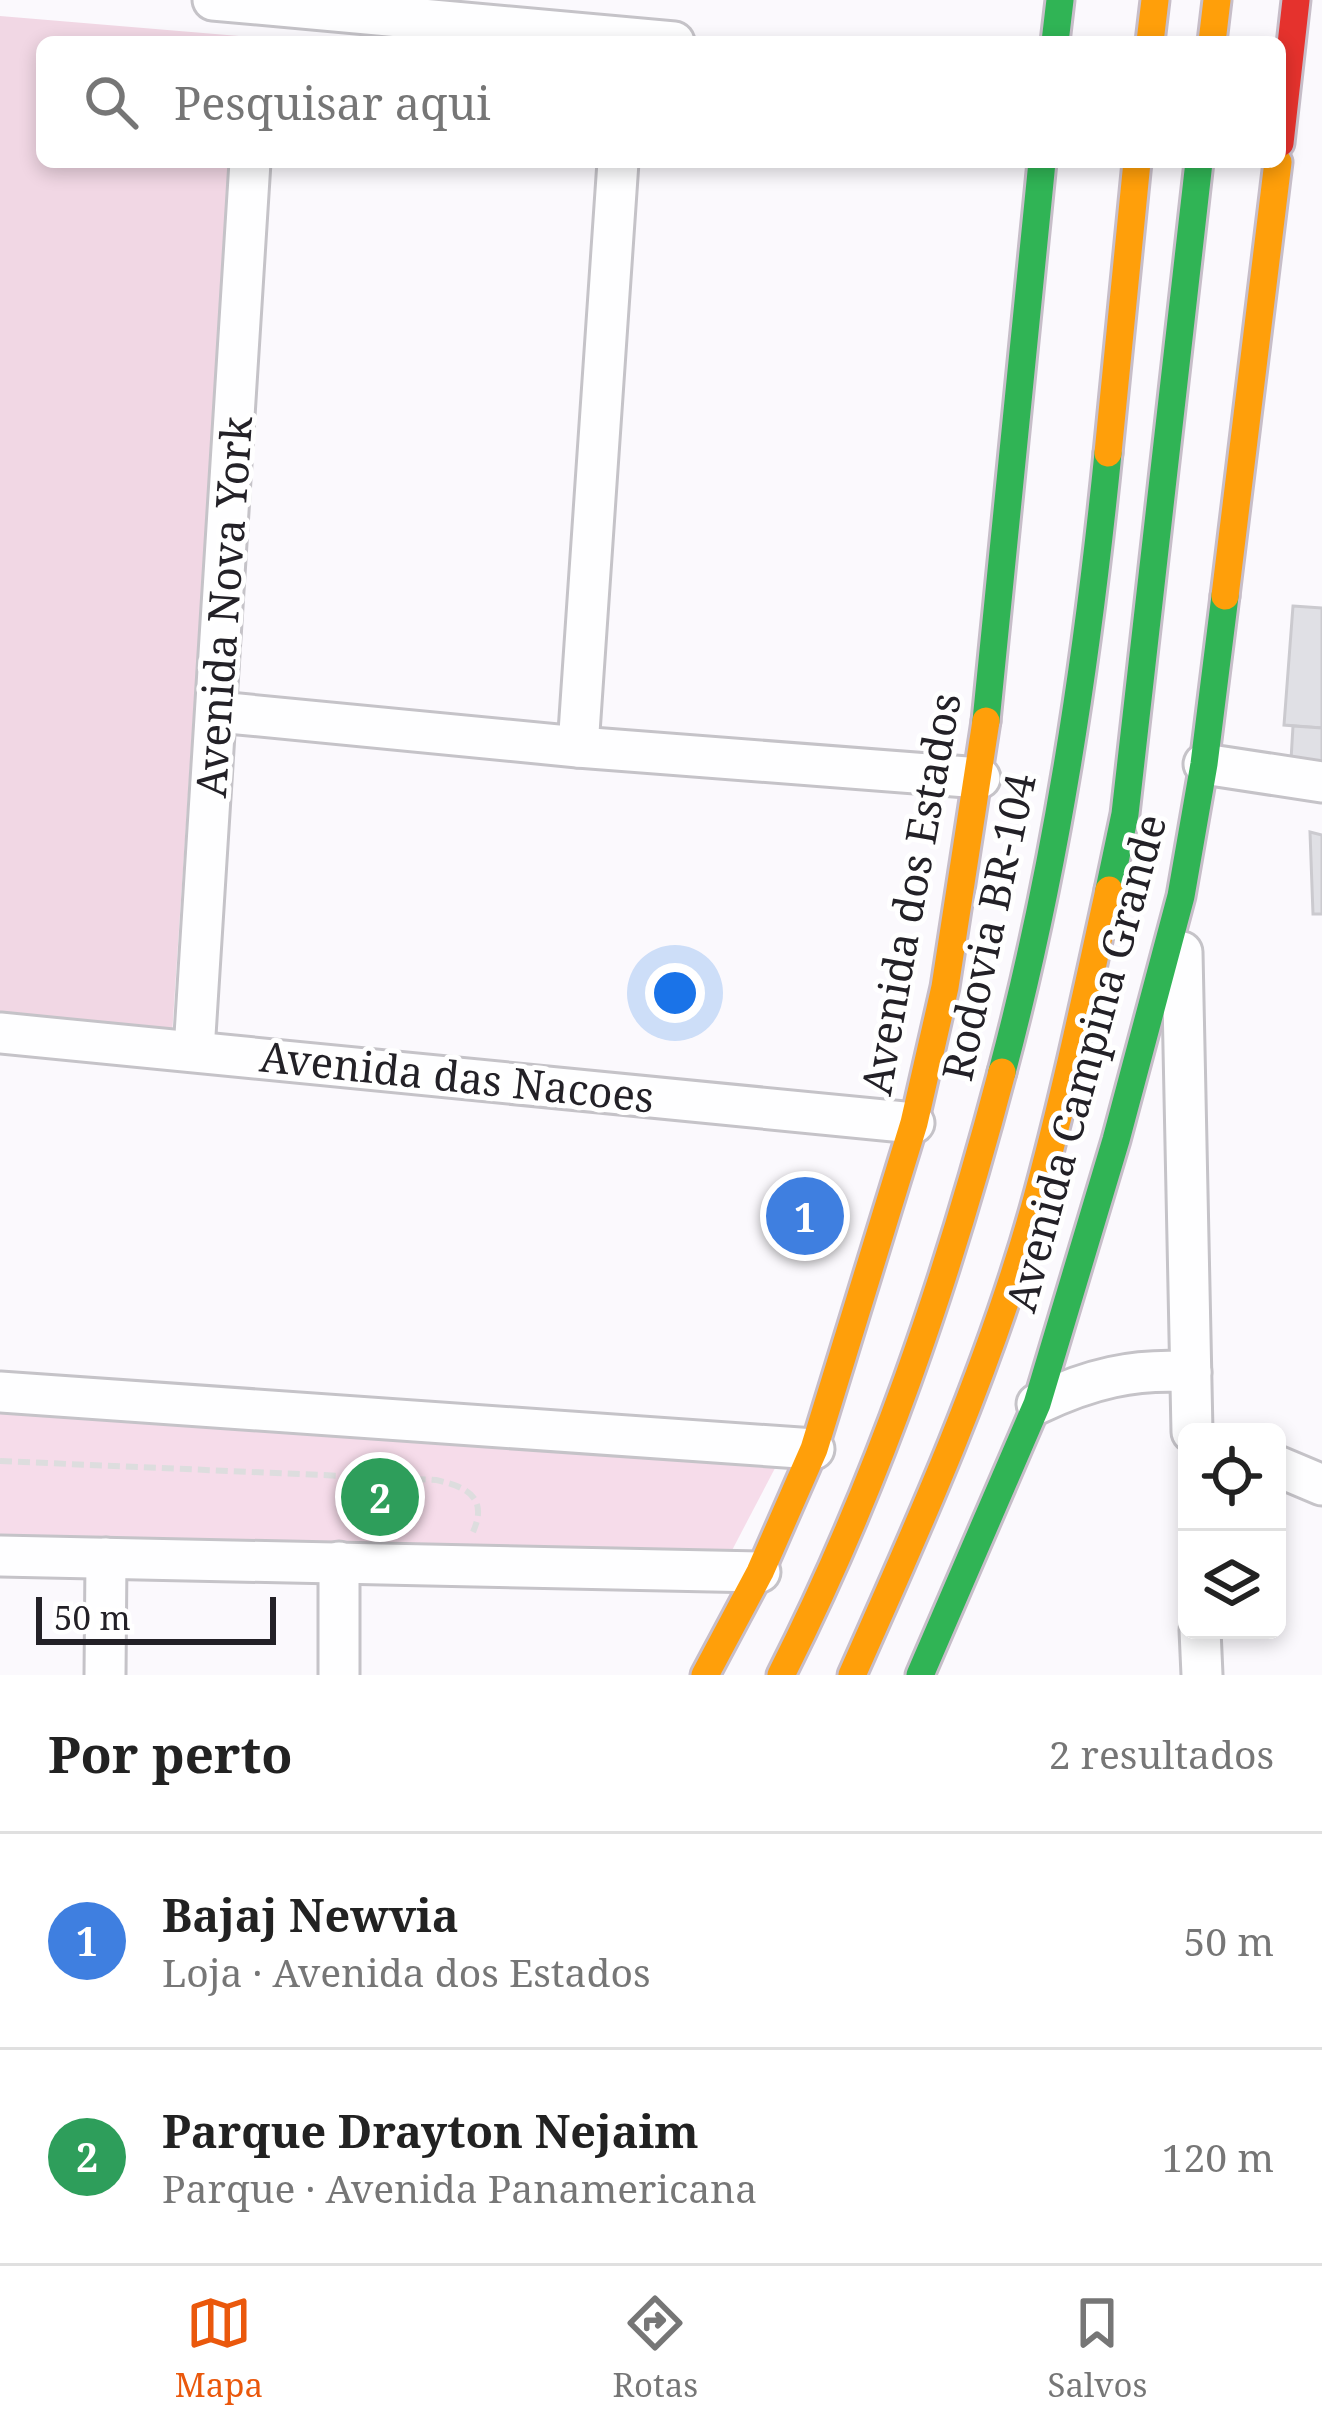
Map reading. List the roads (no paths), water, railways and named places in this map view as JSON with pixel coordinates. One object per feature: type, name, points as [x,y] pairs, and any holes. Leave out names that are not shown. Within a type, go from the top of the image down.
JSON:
[{"type":"main road","points":[[1056,36],[1060,0]]},
{"type":"main road","points":[[1151,36],[1155,0]]},
{"type":"main road","points":[[1213,36],[1217,0]]},
{"type":"main road","points":[[1286,126],[1306,69],[1296,0]]},
{"type":"main road","name":"Avenida dos Estados","points":[[705,1675],[760,1572],[814,1449],[914,1123],[945,987],[980,778],[1041,168]]},
{"type":"main road","name":"Rodovia BR-104","points":[[781,1675],[855,1519],[910,1382],[966,1214],[1025,983],[1063,803],[1094,568],[1136,168]]},
{"type":"main road","points":[[852,1675],[917,1531],[981,1368],[1033,1210],[1085,999],[1125,814],[1198,168]]},
{"type":"main road","name":"Avenida Campina Grande","points":[[920,1675],[1037,1404],[1116,1140],[1180,896],[1204,764],[1277,168]]},
{"type":"street","points":[[213,0],[264,15],[627,27]]},
{"type":"street","name":"Avenida Nova York","points":[[194,1051],[250,168]]},
{"type":"street","points":[[578,747],[618,168]]},
{"type":"street","points":[[218,712],[578,747],[980,778]]},
{"type":"street","points":[[1204,764],[1322,782]]},
{"type":"street","points":[[1180,896],[1194,1423]]},
{"type":"street","name":"Avenida das Nacoes","points":[[0,1034],[914,1123]]},
{"type":"street","points":[[1037,1404],[1114,1374],[1150,1369],[1191,1372]]},
{"type":"street","points":[[0,1392],[814,1449]]},
{"type":"street","points":[[1286,1470],[1322,1485]]},
{"type":"street","points":[[0,1556],[760,1572]]},
{"type":"street","points":[[105,1675],[106,1558]]},
{"type":"street","points":[[339,1562],[339,1675]]},
{"type":"street","points":[[1200,1639],[1202,1675]]},
{"type":"place","name":"Bajaj Newvia","points":[[805,1216]]},
{"type":"place","name":"Parque Drayton Nejaim","points":[[380,1497]]}]
